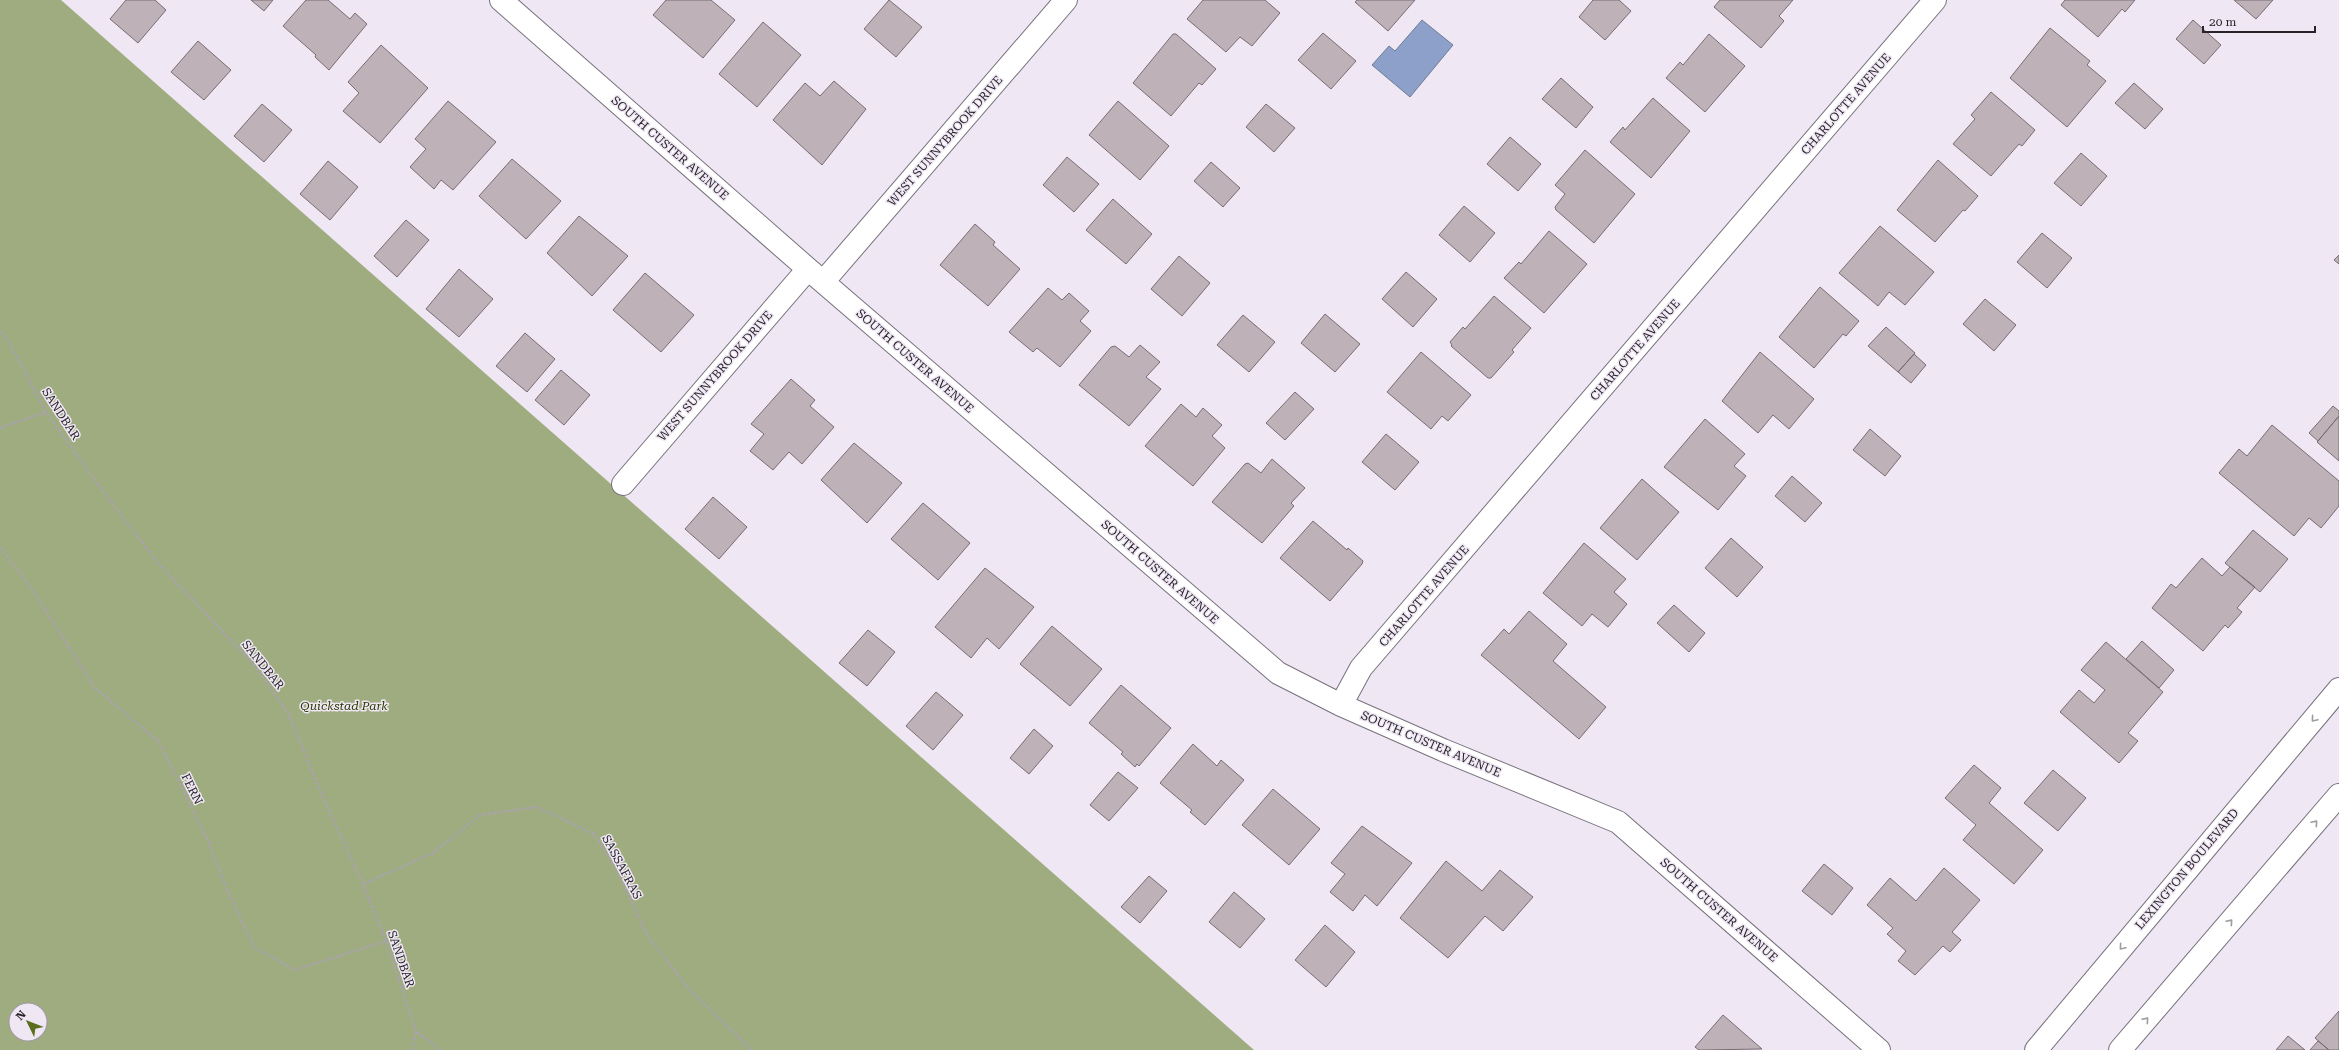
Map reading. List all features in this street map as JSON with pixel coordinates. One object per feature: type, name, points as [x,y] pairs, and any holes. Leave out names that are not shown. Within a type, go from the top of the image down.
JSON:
[{"type":"street","name":"SOUTH CUSTER AVENUE","points":[[501,0],[815,275],[1278,673],[1341,705],[1443,750],[1618,822],[1879,1050]]},
{"type":"street","name":"WEST SUNNYBROOK DRIVE","points":[[623,484],[1066,0]]},
{"type":"street","name":"CHARLOTTE AVENUE","points":[[1341,705],[1361,668],[1936,0]]},
{"type":"street","name":"LEXINGTON BOULEVARD","points":[[2036,1050],[2339,689]]},
{"type":"street","points":[[2120,1050],[2339,795]]},
{"type":"path","name":"SANDBAR","points":[[0,330],[9,342],[46,412],[158,564],[255,666],[288,713],[324,800],[363,884],[386,941],[416,1031]]},
{"type":"path","points":[[0,428],[46,412]]},
{"type":"path","name":"FERN","points":[[0,547],[32,589],[95,688],[159,742],[209,843],[227,890],[254,947],[295,970],[386,941]]},
{"type":"path","name":"SASSAFRAS","points":[[363,884],[433,853],[480,815],[537,807],[594,834],[618,872],[648,937],[691,991],[752,1050]]},
{"type":"path","points":[[412,1050],[416,1031],[440,1050]]},
{"type":"green space","name":"Quickstad Park","points":[[0,0],[61,0],[1254,1050],[0,1050]]},
{"type":"water","points":[[1422,20],[1453,45],[1410,97],[1372,65],[1389,46],[1395,51]]},
{"type":"building","points":[[126,0],[155,0],[166,10],[138,43],[110,19]]},
{"type":"building","points":[[251,0],[273,0],[264,11]]},
{"type":"building","points":[[306,0],[328,0],[350,19],[355,13],[367,24],[329,70],[315,57],[316,55],[283,26]]},
{"type":"building","points":[[666,0],[711,0],[735,20],[703,58],[653,15]]},
{"type":"building","points":[[889,0],[922,27],[896,57],[864,29]]},
{"type":"building","points":[[1203,0],[1265,0],[1280,13],[1252,46],[1240,37],[1226,52],[1187,19]]},
{"type":"building","points":[[1357,0],[1415,0],[1388,31],[1355,2]]},
{"type":"building","points":[[1593,0],[1619,0],[1631,11],[1605,40],[1579,17]]},
{"type":"building","points":[[1720,0],[1793,0],[1779,16],[1784,21],[1761,48],[1714,7]]},
{"type":"building","points":[[2065,0],[2135,0],[2125,12],[2122,9],[2098,37],[2061,5]]},
{"type":"building","points":[[2234,0],[2273,0],[2256,19]]},
{"type":"building","points":[[2193,20],[2221,45],[2204,64],[2176,39]]},
{"type":"building","points":[[763,22],[801,55],[757,107],[719,74]]},
{"type":"building","points":[[2050,28],[2090,61],[2087,65],[2106,81],[2067,127],[2010,78]]},
{"type":"building","points":[[1323,33],[1356,61],[1331,89],[1298,60]]},
{"type":"building","points":[[1173,34],[1176,34],[1216,69],[1202,85],[1199,83],[1171,116],[1133,83]]},
{"type":"building","points":[[1709,34],[1745,66],[1705,112],[1666,78],[1680,62],[1683,65]]},
{"type":"building","points":[[198,41],[231,70],[204,100],[171,72]]},
{"type":"building","points":[[381,45],[428,88],[380,143],[343,111],[359,93],[348,82]]},
{"type":"building","points":[[1561,78],[1593,107],[1576,128],[1542,99]]},
{"type":"building","points":[[834,81],[866,109],[822,165],[773,120],[805,83],[820,96]]},
{"type":"building","points":[[2134,83],[2163,109],[2145,129],[2115,103]]},
{"type":"building","points":[[1991,92],[2035,130],[2022,146],[2019,144],[1991,176],[1953,144],[1975,119],[1971,115]]},
{"type":"building","points":[[1653,98],[1690,131],[1651,178],[1610,142],[1623,127],[1625,130]]},
{"type":"building","points":[[448,101],[496,142],[453,190],[441,180],[434,189],[410,167],[426,149],[415,139]]},
{"type":"building","points":[[1118,101],[1169,146],[1140,180],[1089,135]]},
{"type":"building","points":[[262,104],[292,130],[264,162],[234,136]]},
{"type":"building","points":[[1266,104],[1295,128],[1274,152],[1246,127]]},
{"type":"building","points":[[1510,137],[1541,164],[1518,191],[1487,164]]},
{"type":"building","points":[[1585,150],[1635,194],[1594,243],[1556,210],[1555,207],[1565,194],[1555,185]]},
{"type":"building","points":[[2081,153],[2107,176],[2081,206],[2054,183]]},
{"type":"building","points":[[1067,157],[1099,184],[1074,212],[1043,185]]},
{"type":"building","points":[[512,159],[561,201],[526,239],[479,196]]},
{"type":"building","points":[[1938,160],[1978,196],[1965,211],[1963,210],[1935,242],[1897,210]]},
{"type":"building","points":[[328,161],[358,187],[330,220],[300,194]]},
{"type":"building","points":[[1211,162],[1240,188],[1223,207],[1194,181]]},
{"type":"building","points":[[1113,199],[1152,234],[1126,264],[1086,230]]},
{"type":"building","points":[[1464,206],[1495,233],[1470,262],[1439,235]]},
{"type":"building","points":[[579,216],[628,256],[592,296],[547,253]]},
{"type":"building","points":[[406,220],[429,240],[397,277],[374,256]]},
{"type":"building","points":[[975,224],[995,242],[993,245],[1020,269],[988,306],[940,265]]},
{"type":"building","points":[[1880,226],[1934,272],[1905,305],[1889,292],[1878,306],[1839,273]]},
{"type":"building","points":[[1549,231],[1587,264],[1544,313],[1504,278],[1519,262],[1521,264]]},
{"type":"building","points":[[2042,233],[2072,258],[2047,288],[2017,262]]},
{"type":"building","points":[[2339,255],[2339,264],[2334,260]]},
{"type":"building","points":[[1179,256],[1210,283],[1182,316],[1151,289]]},
{"type":"building","points":[[459,269],[493,299],[459,337],[426,309]]},
{"type":"building","points":[[1406,272],[1437,299],[1413,327],[1382,299]]},
{"type":"building","points":[[645,273],[694,315],[661,352],[613,310]]},
{"type":"building","points":[[1820,287],[1859,321],[1846,336],[1843,334],[1814,368],[1779,337]]},
{"type":"building","points":[[1048,288],[1062,300],[1069,293],[1089,311],[1080,321],[1091,331],[1060,367],[1037,348],[1033,352],[1009,332]]},
{"type":"building","points":[[1494,296],[1531,328],[1512,350],[1514,352],[1491,378],[1488,378],[1451,346],[1452,345],[1450,342],[1463,327],[1465,329]]},
{"type":"building","points":[[1985,299],[2016,325],[1994,351],[1963,324]]},
{"type":"building","points":[[1325,314],[1360,344],[1335,372],[1301,343]]},
{"type":"building","points":[[1243,315],[1275,342],[1249,372],[1217,345]]},
{"type":"building","points":[[1886,327],[1915,353],[1898,372],[1868,346]]},
{"type":"building","points":[[525,333],[555,359],[527,392],[496,366]]},
{"type":"building","points":[[1140,345],[1160,362],[1146,377],[1161,389],[1129,426],[1079,385],[1111,347],[1115,346],[1129,357]]},
{"type":"building","points":[[1421,352],[1471,395],[1448,421],[1442,416],[1431,429],[1387,392]]},
{"type":"building","points":[[1760,352],[1814,399],[1789,429],[1773,415],[1758,433],[1722,401]]},
{"type":"building","points":[[1914,354],[1926,365],[1911,383],[1898,372]]},
{"type":"building","points":[[561,370],[590,395],[564,425],[535,400]]},
{"type":"building","points":[[791,379],[815,400],[810,406],[834,427],[802,464],[789,452],[773,470],[750,451],[764,434],[751,424]]},
{"type":"building","points":[[1295,392],[1314,409],[1285,440],[1266,423]]},
{"type":"building","points":[[1181,404],[1196,417],[1203,408],[1222,425],[1212,436],[1225,448],[1193,486],[1145,446]]},
{"type":"building","points":[[2333,406],[2339,411],[2339,416],[2318,441],[2309,433]]},
{"type":"building","points":[[2339,416],[2339,461],[2317,442]]},
{"type":"building","points":[[1705,419],[1745,454],[1734,466],[1746,476],[1718,510],[1664,467]]},
{"type":"building","points":[[2272,425],[2339,481],[2339,506],[2321,528],[2309,518],[2294,536],[2219,473],[2239,449],[2247,456]]},
{"type":"building","points":[[1870,429],[1901,456],[1885,476],[1853,450]]},
{"type":"building","points":[[1386,434],[1419,462],[1395,490],[1362,462]]},
{"type":"building","points":[[854,443],[902,483],[867,523],[821,480]]},
{"type":"building","points":[[1272,459],[1305,488],[1291,503],[1294,506],[1262,543],[1212,502],[1245,464],[1248,463],[1261,473]]},
{"type":"building","points":[[1792,476],[1822,503],[1805,522],[1775,496]]},
{"type":"building","points":[[1642,479],[1679,512],[1637,560],[1600,528]]},
{"type":"building","points":[[713,497],[747,527],[719,559],[685,529]]},
{"type":"building","points":[[923,503],[970,543],[938,580],[891,539]]},
{"type":"building","points":[[1313,521],[1347,550],[1348,548],[1363,561],[1330,601],[1280,558]]},
{"type":"building","points":[[2253,530],[2288,559],[2260,592],[2225,563]]},
{"type":"building","points":[[1731,538],[1763,567],[1737,597],[1705,568]]},
{"type":"building","points":[[1584,543],[1626,579],[1614,592],[1627,604],[1608,627],[1592,614],[1582,626],[1543,593]]},
{"type":"building","points":[[2202,558],[2222,576],[2230,567],[2255,587],[2237,608],[2242,612],[2228,628],[2225,625],[2203,651],[2152,608],[2171,584],[2176,588]]},
{"type":"building","points":[[985,568],[1034,607],[999,649],[987,638],[971,658],[935,627]]},
{"type":"building","points":[[1674,605],[1705,633],[1689,652],[1657,623]]},
{"type":"building","points":[[1529,611],[1567,644],[1553,661],[1606,707],[1579,739],[1481,655],[1504,629],[1509,634]]},
{"type":"building","points":[[1052,626],[1102,669],[1070,706],[1020,664]]},
{"type":"building","points":[[868,630],[895,652],[867,686],[839,663]]},
{"type":"building","points":[[2142,641],[2174,670],[2159,688],[2126,659]]},
{"type":"building","points":[[2106,642],[2163,692],[2128,733],[2138,741],[2119,763],[2060,712],[2079,690],[2094,703],[2105,690],[2081,670]]},
{"type":"building","points":[[1121,685],[1171,728],[1139,766],[1137,764],[1135,767],[1121,754],[1123,752],[1089,723]]},
{"type":"building","points":[[936,692],[963,715],[933,750],[906,726]]},
{"type":"building","points":[[1034,729],[1053,746],[1029,774],[1010,758]]},
{"type":"building","points":[[1193,744],[1217,766],[1221,760],[1244,780],[1205,825],[1190,812],[1192,810],[1160,783]]},
{"type":"building","points":[[1974,765],[2001,788],[1989,803],[2043,850],[2014,884],[1963,840],[1976,825],[1945,798]]},
{"type":"building","points":[[2053,770],[2086,798],[2058,831],[2024,803]]},
{"type":"building","points":[[1118,772],[1138,788],[1109,821],[1090,805]]},
{"type":"building","points":[[1273,789],[1320,829],[1289,865],[1242,825]]},
{"type":"building","points":[[1362,826],[1412,863],[1377,906],[1365,895],[1353,911],[1330,892],[1345,874],[1331,863]]},
{"type":"building","points":[[1446,861],[1482,891],[1500,870],[1533,897],[1503,931],[1485,916],[1448,958],[1400,918]]},
{"type":"building","points":[[1824,864],[1853,888],[1832,915],[1802,891]]},
{"type":"building","points":[[1944,868],[1980,900],[1952,932],[1961,940],[1950,952],[1943,946],[1915,975],[1898,961],[1906,951],[1887,934],[1893,928],[1867,905],[1890,878],[1916,901]]},
{"type":"building","points":[[1149,876],[1167,891],[1140,923],[1121,907]]},
{"type":"building","points":[[1234,892],[1265,919],[1240,948],[1209,922]]},
{"type":"building","points":[[1325,925],[1355,952],[1326,987],[1295,960]]},
{"type":"building","points":[[2339,1011],[2339,1050],[2329,1050],[2315,1038]]},
{"type":"building","points":[[1723,1015],[1762,1049],[1699,1050],[1695,1047]]},
{"type":"building","points":[[2288,1036],[2305,1050],[2276,1050]]},
{"type":"building","points":[[2318,1041],[2329,1050],[2310,1050]]}]
